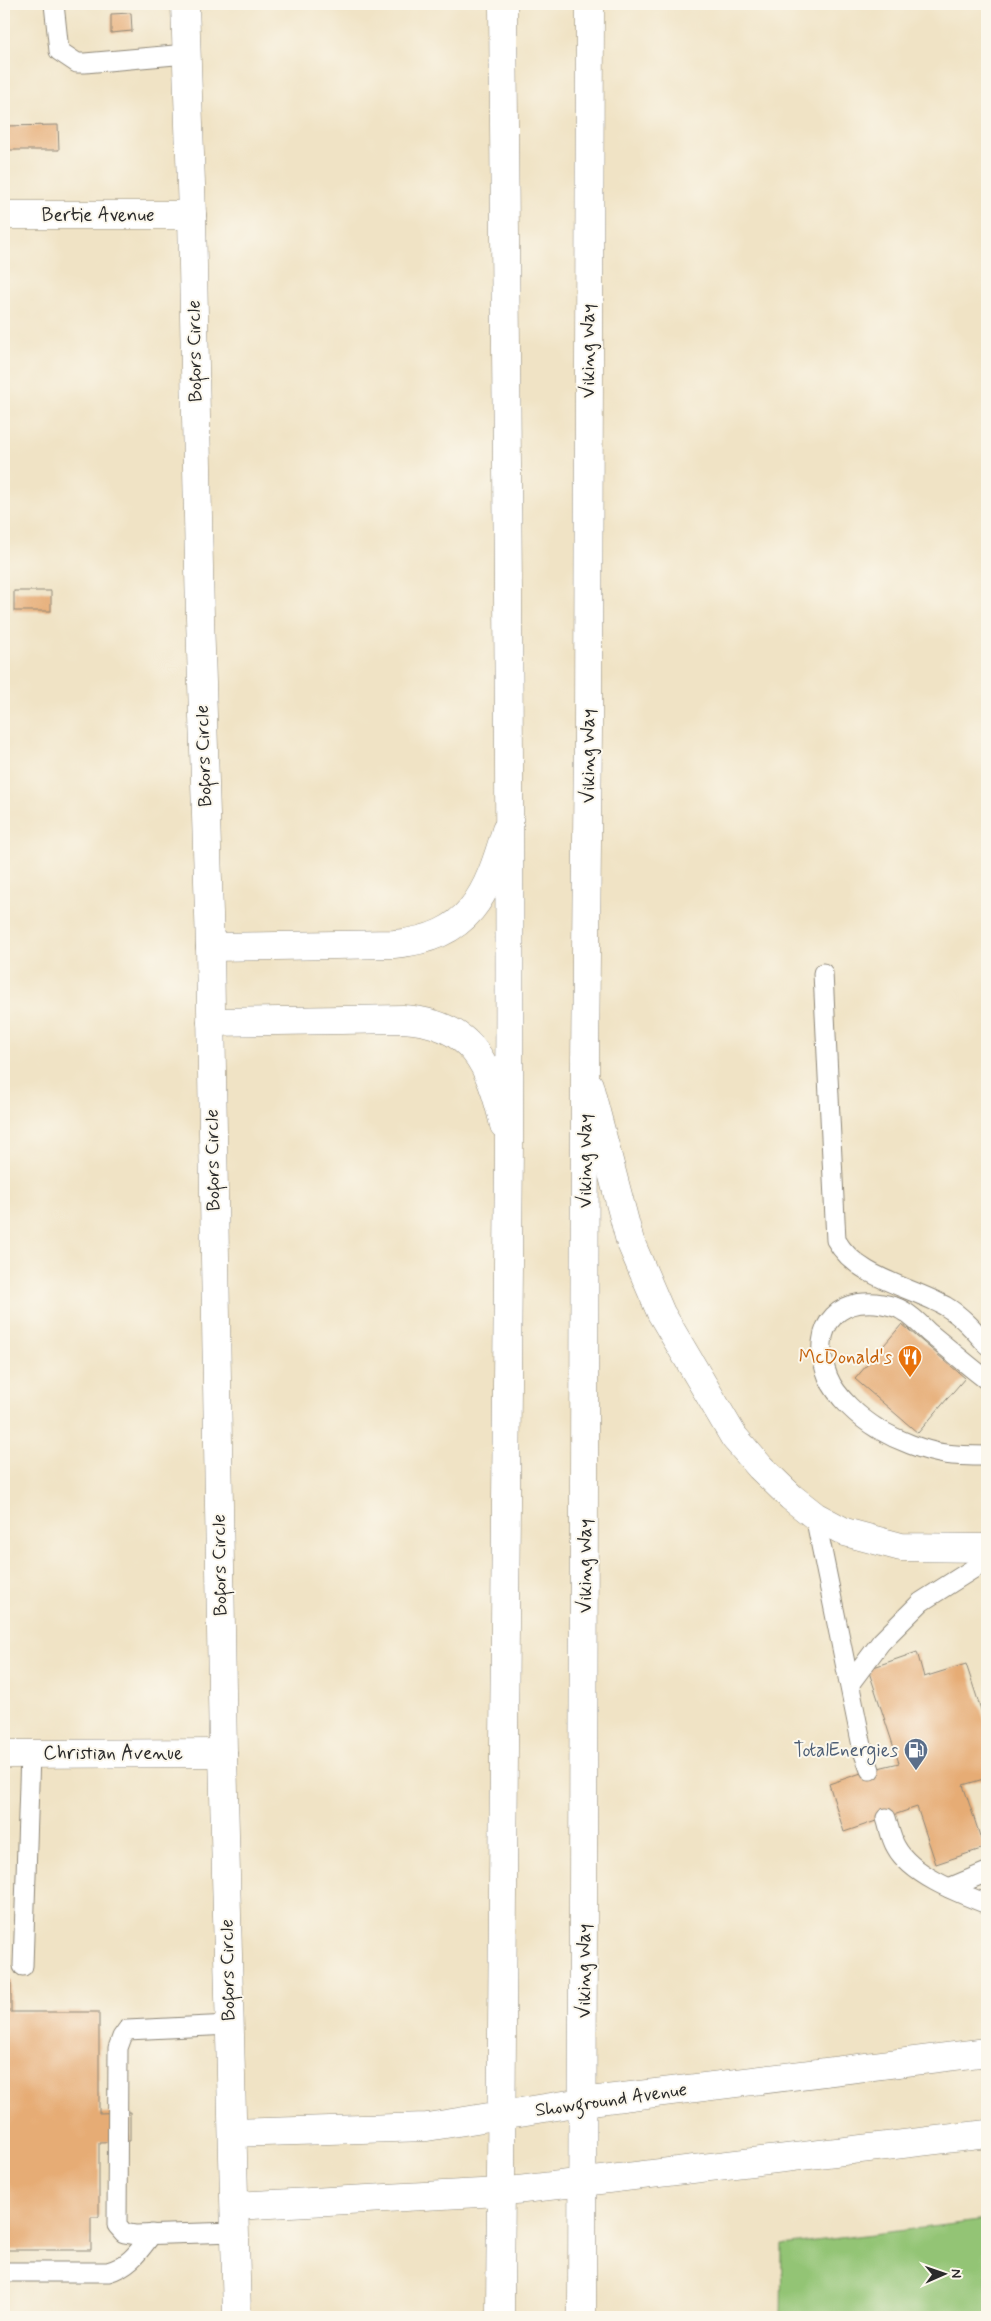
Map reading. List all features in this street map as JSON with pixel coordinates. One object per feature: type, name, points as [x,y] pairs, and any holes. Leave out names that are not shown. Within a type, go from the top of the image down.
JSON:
[{"type":"street","name":"Bofors Circle","points":[[185,4],[210,947],[223,1753],[237,2317]]},
{"type":"street","points":[[500,2317],[510,820],[503,4]]},
{"type":"street","name":"Viking Way","points":[[582,2317],[590,4]]},
{"type":"street","name":"Bertie Avenue","points":[[4,215],[192,215]]},
{"type":"street","points":[[210,947],[394,944],[420,940],[436,935],[460,922],[479,900],[496,865],[510,820]]},
{"type":"street","points":[[211,1022],[403,1019],[430,1022],[440,1026],[458,1035],[478,1053],[496,1090],[509,1146]]},
{"type":"street","points":[[585,1067],[630,1241],[661,1313],[734,1437],[760,1467],[815,1516],[845,1532],[901,1547],[987,1548]]},
{"type":"street","name":"Christian Avenue","points":[[17,1754],[223,1753]]},
{"type":"street","name":"Showground Avenue","points":[[233,2133],[426,2127],[582,2102],[987,2052]]},
{"type":"street","points":[[236,2219],[500,2192],[987,2134]]},
{"type":"lane","points":[[54,4],[60,51],[77,63],[186,54]]},
{"type":"lane","points":[[823,974],[836,1240],[842,1251],[855,1264],[946,1307],[960,1317],[987,1345]]},
{"type":"lane","points":[[987,1380],[915,1320],[896,1308],[864,1304],[845,1308],[835,1313],[828,1322],[823,1340],[823,1357],[828,1378],[839,1395],[862,1417],[878,1429],[931,1450],[945,1454],[987,1456]]},
{"type":"lane","points":[[815,1516],[864,1751],[870,1770]]},
{"type":"lane","points":[[851,1682],[881,1642],[921,1602],[987,1560]]},
{"type":"lane","points":[[17,1754],[23,1966]]},
{"type":"lane","points":[[886,1818],[896,1847],[910,1865],[949,1888],[987,1904]]},
{"type":"lane","points":[[949,1888],[987,1872]]},
{"type":"lane","points":[[230,2025],[127,2030],[122,2036],[118,2048],[117,2225],[124,2233],[152,2234],[236,2219]]},
{"type":"lane","points":[[4,2272],[108,2272],[120,2269],[129,2263],[152,2234]]},
{"type":"green space","points":[[987,2220],[987,2317],[781,2317],[782,2245]]},
{"type":"building","points":[[131,13],[132,31],[111,33],[111,14]]},
{"type":"building","points":[[58,125],[59,150],[4,150],[4,126]]},
{"type":"building","points":[[14,591],[51,591],[51,611],[14,611]]},
{"type":"building","name":"McDonald's","points":[[902,1324],[965,1378],[918,1433],[855,1379]]},
{"type":"building","points":[[917,1652],[924,1677],[966,1664],[987,1728],[987,1778],[963,1785],[984,1848],[936,1864],[917,1807],[844,1832],[829,1784],[870,1770],[899,1763],[868,1669]]},
{"type":"building","points":[[4,1980],[11,1980],[11,2012],[99,2012],[99,2113],[130,2112],[130,2141],[99,2142],[99,2217],[91,2217],[91,2250],[4,2250]]},
{"type":"place","name":"McDonald's","points":[[910,1378]]},
{"type":"place","name":"TotalEnergies","points":[[916,1771]]}]
